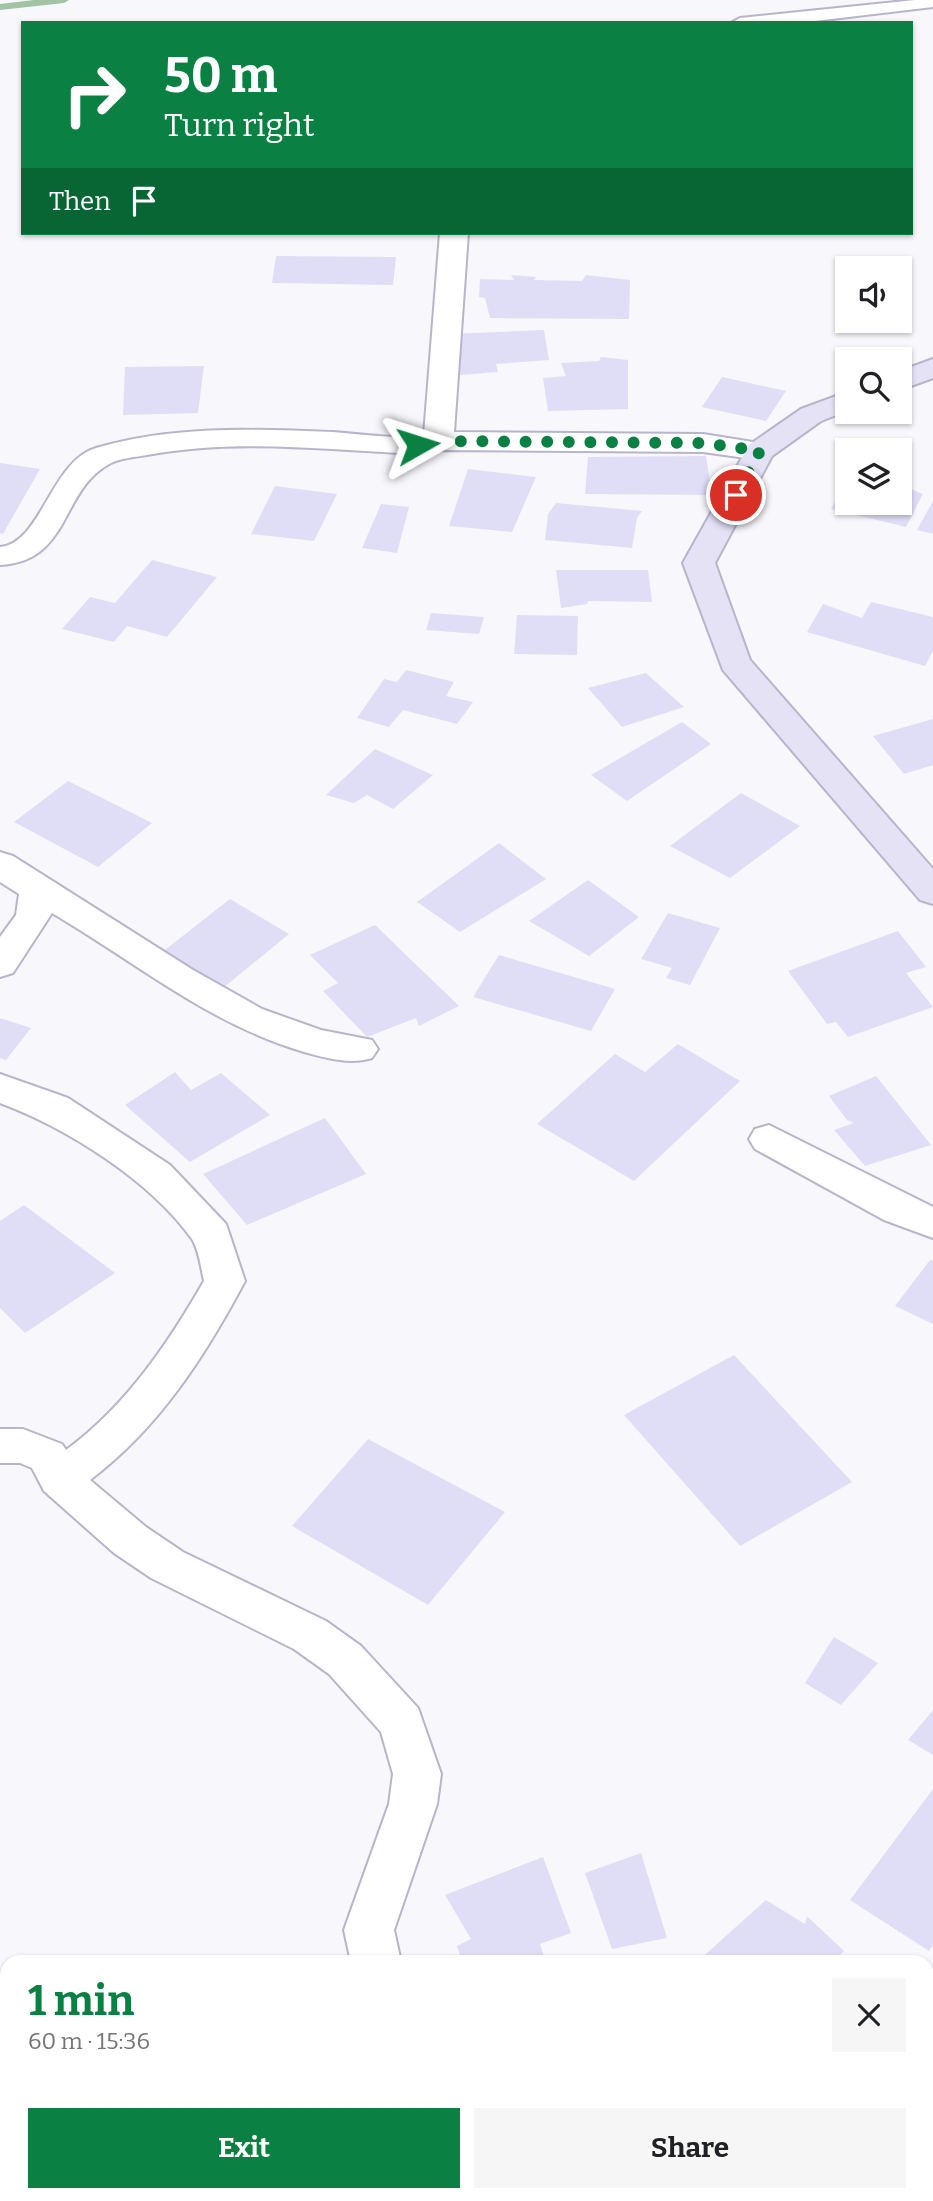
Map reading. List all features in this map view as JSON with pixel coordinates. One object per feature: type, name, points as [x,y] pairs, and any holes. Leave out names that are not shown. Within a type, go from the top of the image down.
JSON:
[{"type":"main road","points":[[912,376],[933,368]]},
{"type":"main road","points":[[835,406],[811,415],[760,451],[699,563],[735,663],[933,892]]},
{"type":"street","points":[[438,441],[454,235]]},
{"type":"street","points":[[0,556],[17,555],[34,543],[80,471],[103,455],[174,441],[230,437],[418,445],[438,441],[703,443],[760,451]]},
{"type":"street","points":[[0,864],[241,1013],[290,1035],[325,1046],[359,1048]]},
{"type":"street","points":[[0,964],[34,917],[37,888]]},
{"type":"street","points":[[0,1088],[54,1108],[156,1175],[212,1236],[225,1281],[194,1338],[156,1391],[92,1456],[59,1479]]},
{"type":"street","points":[[769,1139],[898,1209],[933,1223]]},
{"type":"street","points":[[8,1435],[47,1456],[59,1479],[130,1540],[167,1565],[310,1635],[345,1660],[402,1722],[417,1774],[413,1804],[369,1930],[374,1955]]},
{"type":"lane","points":[[761,21],[933,2]]},
{"type":"building","points":[[276,256],[396,257],[393,285],[272,283]]},
{"type":"building","points":[[511,275],[536,277],[534,280],[582,281],[586,275],[630,280],[629,319],[490,318],[485,298],[479,297],[480,279],[514,280]]},
{"type":"building","points":[[544,330],[549,360],[496,364],[498,372],[460,375],[460,356],[454,354],[449,334]]},
{"type":"building","points":[[601,357],[628,360],[628,409],[548,411],[543,378],[566,376],[561,363],[599,361]]},
{"type":"building","points":[[204,366],[198,413],[123,415],[125,367]]},
{"type":"building","points":[[722,377],[786,391],[766,421],[702,407]]},
{"type":"building","points":[[706,456],[712,495],[585,494],[588,457]]},
{"type":"building","points":[[0,463],[40,469],[3,534],[0,533]]},
{"type":"building","points":[[468,469],[536,477],[512,532],[449,526]]},
{"type":"building","points":[[275,486],[337,494],[314,541],[251,534]]},
{"type":"building","points":[[912,489],[923,494],[906,527],[856,515],[912,515]]},
{"type":"building","points":[[933,501],[933,534],[917,530]]},
{"type":"building","points":[[556,503],[642,511],[637,518],[632,548],[545,540],[548,514]]},
{"type":"building","points":[[381,504],[409,507],[397,553],[362,548]]},
{"type":"building","points":[[152,560],[217,577],[167,637],[127,626],[114,642],[62,629],[90,597],[115,603]]},
{"type":"building","points":[[556,570],[648,570],[652,602],[588,601],[587,604],[561,608]]},
{"type":"building","points":[[871,602],[933,617],[933,651],[925,666],[807,632],[823,604],[862,618]]},
{"type":"building","points":[[431,613],[484,617],[479,634],[426,630]]},
{"type":"building","points":[[517,615],[578,616],[577,655],[514,654]]},
{"type":"building","points":[[406,670],[454,682],[446,696],[473,702],[457,724],[403,710],[389,727],[357,718],[384,679],[397,682]]},
{"type":"building","points":[[646,673],[684,707],[622,727],[588,688]]},
{"type":"building","points":[[933,719],[933,765],[904,774],[873,736]]},
{"type":"building","points":[[682,722],[711,744],[627,801],[591,775]]},
{"type":"building","points":[[375,749],[433,775],[393,809],[367,795],[354,803],[326,795]]},
{"type":"building","points":[[68,781],[152,823],[98,867],[14,822]]},
{"type":"building","points":[[741,793],[800,826],[730,878],[670,846]]},
{"type":"building","points":[[499,843],[546,879],[460,932],[417,902]]},
{"type":"building","points":[[588,880],[639,917],[589,956],[529,921]]},
{"type":"building","points":[[230,899],[289,934],[223,988],[161,953]]},
{"type":"building","points":[[668,913],[720,928],[690,985],[666,978],[672,968],[641,959]]},
{"type":"building","points":[[375,925],[459,1006],[419,1026],[416,1018],[367,1037],[323,991],[338,983],[310,955]]},
{"type":"building","points":[[898,931],[926,967],[906,973],[933,1007],[848,1037],[836,1022],[827,1024],[788,971]]},
{"type":"building","points":[[499,955],[615,989],[591,1031],[473,997]]},
{"type":"building","points":[[0,1018],[31,1028],[6,1060],[0,1058]]},
{"type":"building","points":[[678,1044],[740,1081],[634,1181],[537,1124],[615,1054],[645,1072]]},
{"type":"building","points":[[175,1072],[191,1090],[221,1073],[270,1115],[190,1162],[125,1105]]},
{"type":"building","points":[[876,1076],[931,1145],[865,1166],[834,1130],[854,1123],[847,1120],[829,1096]]},
{"type":"building","points":[[325,1118],[366,1174],[247,1225],[203,1174]]},
{"type":"building","points":[[24,1205],[115,1273],[25,1333],[0,1308],[0,1221]]},
{"type":"building","points":[[930,1260],[933,1261],[933,1324],[895,1306]]},
{"type":"building","points":[[734,1355],[852,1482],[740,1546],[624,1415]]},
{"type":"building","points":[[368,1439],[505,1512],[428,1605],[292,1526]]},
{"type":"building","points":[[834,1637],[878,1663],[841,1705],[805,1683]]},
{"type":"building","points":[[933,1710],[933,1755],[908,1740]]},
{"type":"building","points":[[933,1789],[933,1945],[929,1951],[850,1900]]},
{"type":"building","points":[[641,1853],[667,1938],[612,1949],[585,1873]]},
{"type":"building","points":[[543,1857],[571,1933],[540,1944],[544,1955],[460,1955],[457,1946],[471,1939],[445,1895]]},
{"type":"building","points":[[766,1900],[805,1924],[807,1916],[844,1951],[840,1955],[705,1955]]},
{"type":"waterway","points":[[0,7],[64,0]]},
{"type":"route","points":[[418,445],[438,441],[703,443],[760,451],[736,495]]}]
